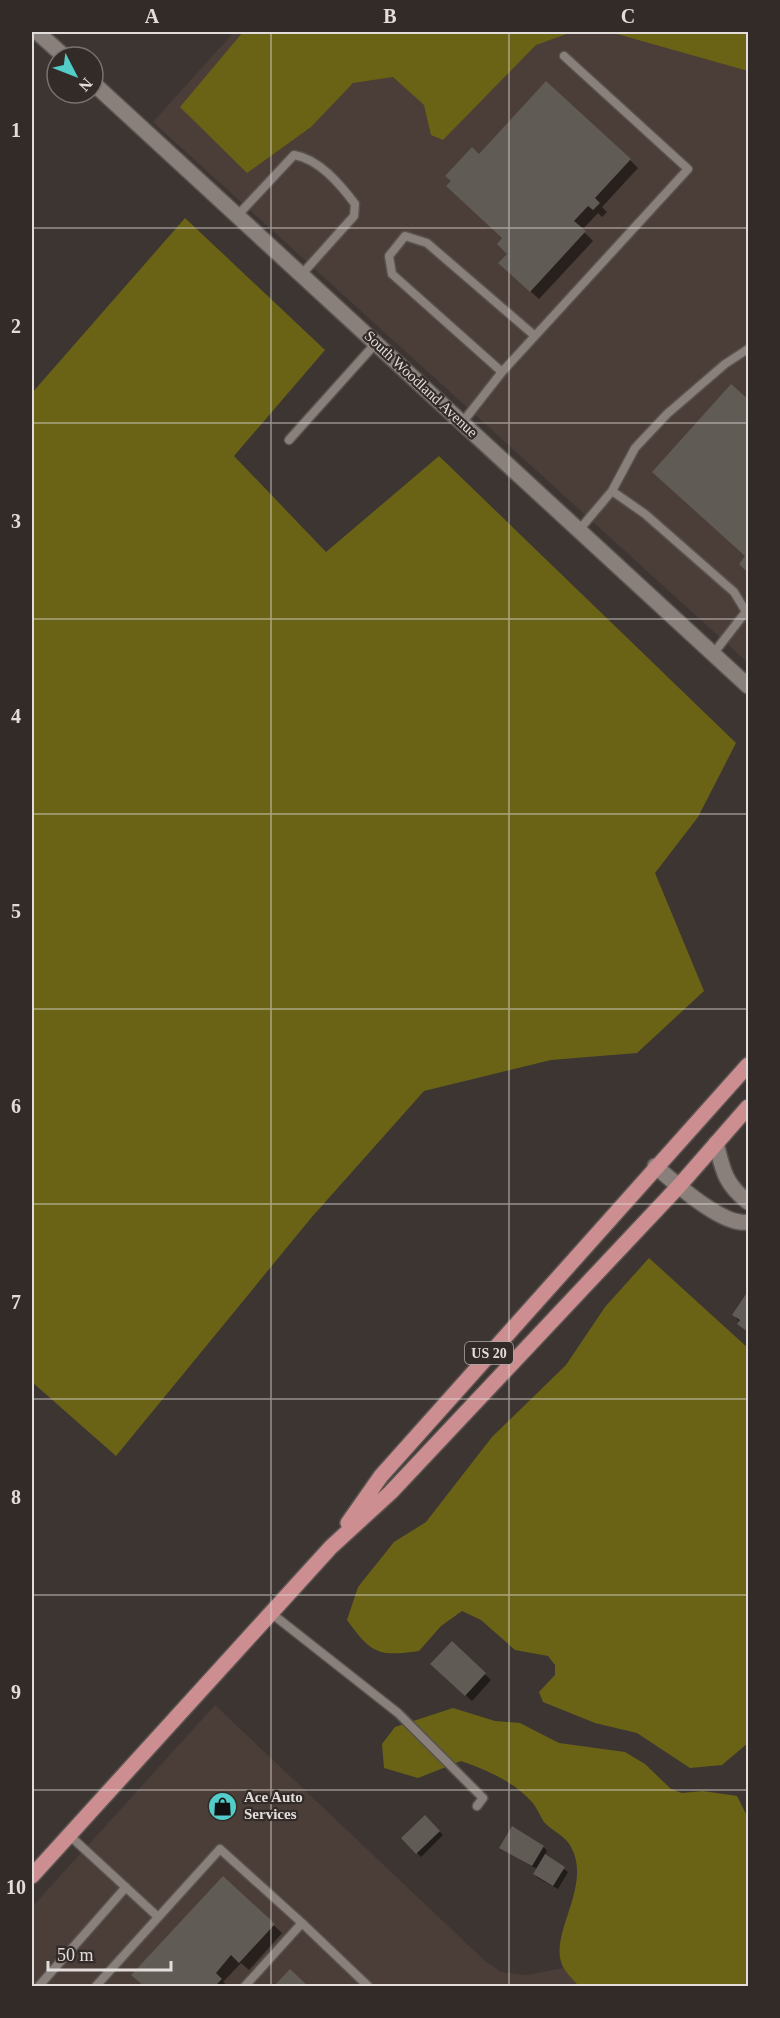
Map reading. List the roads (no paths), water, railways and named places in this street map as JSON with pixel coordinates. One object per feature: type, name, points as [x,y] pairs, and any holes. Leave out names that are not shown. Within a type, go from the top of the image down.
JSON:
[{"type":"main road","name":"US 20","points":[[331,1547],[381,1476],[748,1065]]},
{"type":"main road","name":"US 20","points":[[32,1876],[331,1547],[399,1483],[679,1186],[748,1107]]},
{"type":"street","points":[[38,32],[52,45]]},
{"type":"street","name":"South Woodland Avenue","points":[[105,94],[748,686]]},
{"type":"street","points":[[716,1143],[724,1176],[733,1191],[748,1202]]},
{"type":"street","points":[[656,1166],[679,1186],[728,1218],[748,1222]]},
{"type":"lane","points":[[462,423],[502,372],[688,169],[564,56]]},
{"type":"lane","points":[[237,216],[294,155],[306,157],[319,167],[355,204],[354,216],[302,274]]},
{"type":"lane","points":[[502,372],[392,274],[389,256],[405,236],[428,243],[535,336]]},
{"type":"lane","points":[[289,441],[376,342]]},
{"type":"lane","points":[[579,530],[612,491],[635,448],[667,414],[725,364],[748,349]]},
{"type":"lane","points":[[612,491],[645,514],[734,592],[747,612],[713,654]]},
{"type":"lane","points":[[271,1614],[398,1713],[483,1798],[477,1806]]},
{"type":"lane","points":[[69,1835],[157,1916]]},
{"type":"lane","points":[[96,1986],[220,1849],[368,1986]]},
{"type":"lane","points":[[39,1986],[126,1887]]},
{"type":"lane","points":[[245,1986],[302,1923]]},
{"type":"place","name":"Ace Auto Services","points":[[223,1806]]}]
